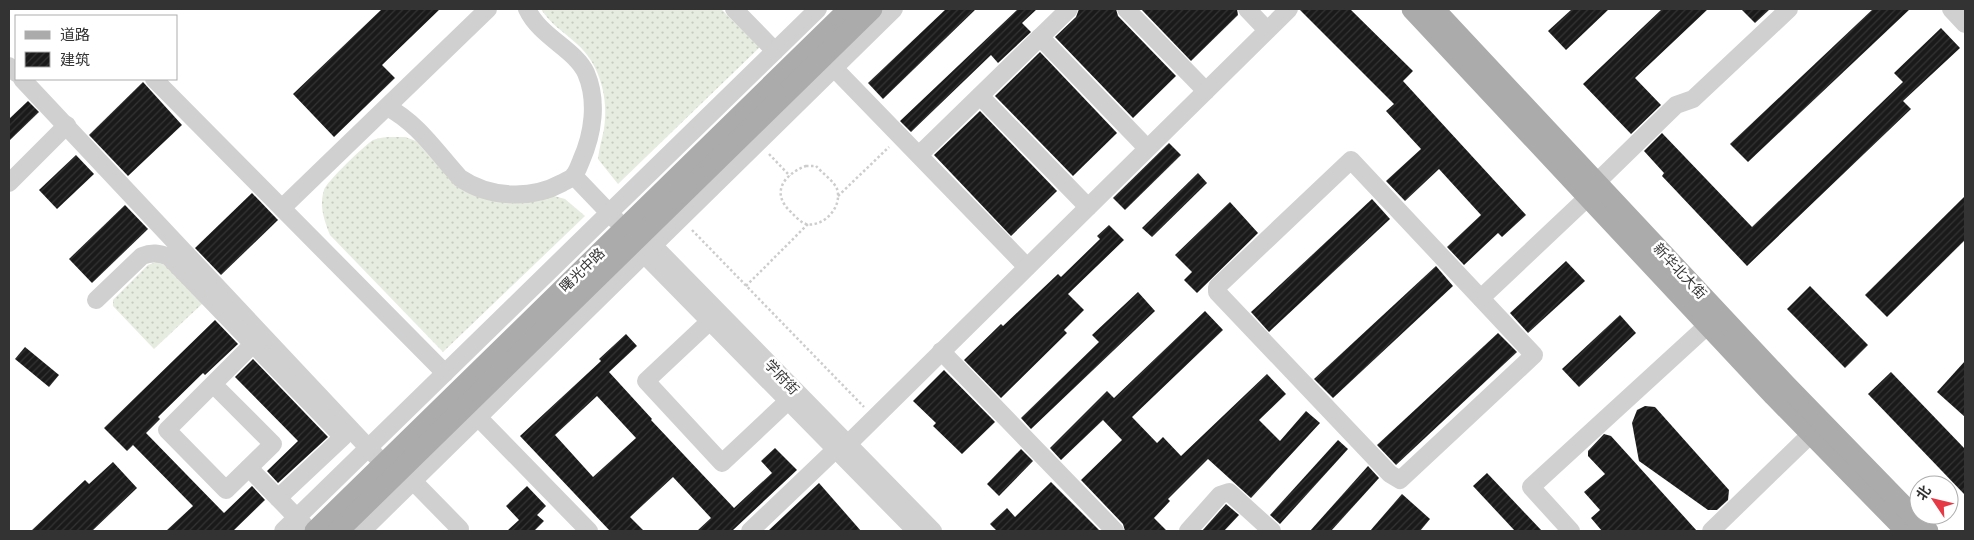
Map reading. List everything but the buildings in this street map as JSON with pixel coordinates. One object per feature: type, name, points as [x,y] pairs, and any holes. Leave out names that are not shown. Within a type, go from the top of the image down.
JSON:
[{"type":"main road","name":"曙光中路","points":[[338,531],[472,412],[849,9]]},
{"type":"main road","name":"曙光中路","points":[[315,531],[384,464],[636,237],[872,9]]},
{"type":"main road","name":"新华北大街","points":[[1412,9],[1786,385],[1928,531]]},
{"type":"main road","name":"新华北大街","points":[[1434,9],[1708,325],[1906,531]]},
{"type":"street","points":[[282,208],[488,9]]},
{"type":"street","points":[[387,107],[401,114],[413,125],[460,178],[468,184],[498,192],[523,195],[550,189],[574,176],[588,145],[593,120],[592,94],[585,72],[574,57],[538,26],[531,18],[527,9]]},
{"type":"street","points":[[734,9],[775,51]]},
{"type":"street","points":[[283,531],[818,9]]},
{"type":"street","points":[[574,176],[636,237],[680,219],[894,9]]},
{"type":"street","points":[[919,155],[1069,9]]},
{"type":"street","points":[[1126,9],[1206,91]]},
{"type":"street","points":[[1246,9],[1268,30]]},
{"type":"street","points":[[750,531],[874,418],[1289,9]]},
{"type":"street","points":[[1481,298],[1676,105],[1694,99],[1789,9]]},
{"type":"street","points":[[1951,9],[1965,24]]},
{"type":"street","points":[[1040,38],[1147,148]]},
{"type":"street","points":[[834,68],[1027,267]]},
{"type":"street","points":[[23,80],[384,464]]},
{"type":"street","points":[[155,80],[445,373]]},
{"type":"street","points":[[980,96],[1088,207]]},
{"type":"street","points":[[9,183],[67,125]]},
{"type":"street","points":[[1351,160],[1481,298],[1534,355],[1400,480],[1384,467],[1217,292],[1218,287],[1351,160]]},
{"type":"street","name":"学府街","points":[[636,237],[710,321],[788,401],[842,447],[933,531]]},
{"type":"street","name":"学府街","points":[[636,237],[842,447],[916,531]]},
{"type":"street","points":[[96,300],[142,256],[149,253],[158,253],[169,257],[343,437],[278,498]]},
{"type":"street","points":[[710,321],[646,381],[722,463],[788,401]]},
{"type":"street","points":[[1571,531],[1531,487],[1708,325]]},
{"type":"street","points":[[213,384],[273,444],[226,490],[167,430],[213,384],[253,344]]},
{"type":"street","points":[[941,352],[1115,531]]},
{"type":"street","points":[[362,531],[414,481],[472,412],[589,531]]},
{"type":"street","points":[[1711,531],[1811,434]]},
{"type":"street","points":[[249,468],[310,531]]},
{"type":"street","points":[[414,481],[460,529]]},
{"type":"street","points":[[1188,531],[1220,495],[1226,492],[1229,492],[1272,531]]},
{"type":"path","points":[[838,196],[900,136]]},
{"type":"path","points":[[758,142],[790,176]]},
{"type":"path","points":[[806,166],[816,166],[835,185],[838,196],[835,208],[824,220],[817,224],[808,224],[802,222],[784,206],[781,200],[781,186],[798,169],[806,166]]},
{"type":"path","points":[[680,219],[874,418]]},
{"type":"path","points":[[746,286],[808,224]]},
{"type":"shaded area","points":[[541,9],[721,9],[760,47],[618,184],[598,159],[604,129],[605,106],[604,94],[597,72],[585,52],[553,24]]},
{"type":"shaded area","points":[[385,137],[405,137],[416,141],[460,187],[554,196],[565,199],[585,216],[443,352],[330,235],[323,213],[322,202],[326,186],[355,155],[373,140]]},
{"type":"shaded area","points":[[156,262],[167,266],[203,303],[154,349],[113,306],[113,300],[148,265]]}]
